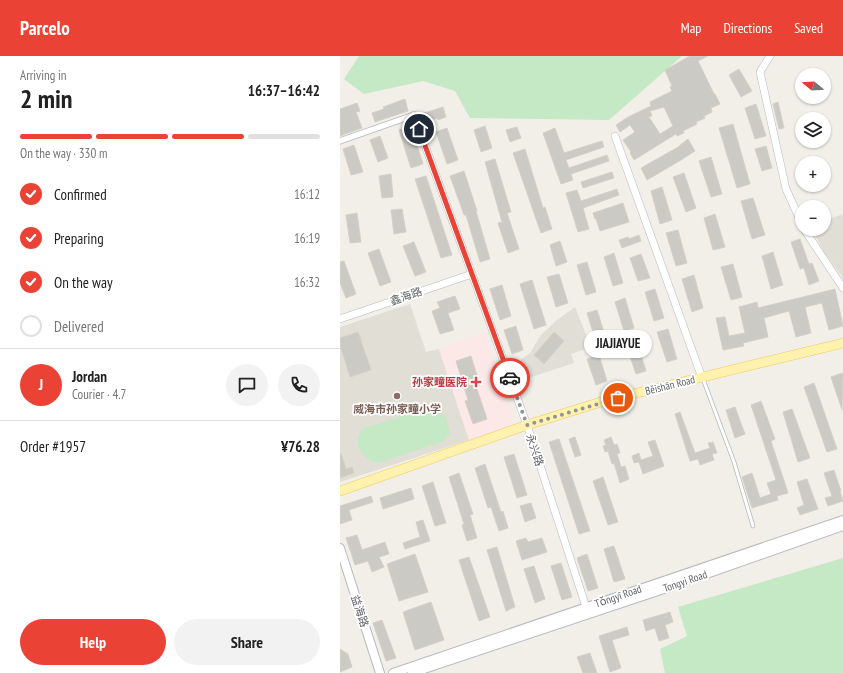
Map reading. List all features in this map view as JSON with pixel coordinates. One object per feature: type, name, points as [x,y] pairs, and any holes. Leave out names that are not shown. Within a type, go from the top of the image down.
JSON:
[{"type":"main road","name":"Běishān Road","points":[[340,491],[527,425],[604,401],[843,343]]},
{"type":"main road","name":"Tǒngyī Road","points":[[393,673],[843,520]]},
{"type":"main road","name":"Tongyi Road","points":[[412,673],[658,591],[843,526]]},
{"type":"main road","name":"益海路","points":[[340,548],[380,673]]},
{"type":"street","points":[[770,56],[760,72],[786,189],[795,209]]},
{"type":"street","points":[[340,141],[414,115]]},
{"type":"street","name":"永兴路","points":[[414,115],[527,425],[586,607]]},
{"type":"street","points":[[614,136],[702,378]]},
{"type":"street","points":[[809,236],[843,288]]},
{"type":"street","name":"鑫海路","points":[[340,319],[472,274]]},
{"type":"lane","points":[[702,378],[734,462],[753,526]]},
{"type":"shaded area","points":[[843,214],[843,278],[824,252],[816,236],[831,236],[831,218]]},
{"type":"shaded area","name":"威海市孙家疃小学","points":[[410,304],[426,352],[439,349],[469,440],[340,482],[340,327]]},
{"type":"shaded area","points":[[575,307],[591,347],[571,354],[574,363],[516,382],[510,364],[520,361],[530,353],[541,335],[557,320]]},
{"type":"shaded area","name":"孙家疃医院","points":[[485,332],[513,416],[511,423],[507,428],[469,440],[439,349]]},
{"type":"green space","points":[[359,56],[682,56],[609,120],[470,118],[455,91],[423,81],[364,94],[344,79]]},
{"type":"green space","points":[[431,407],[446,416],[450,433],[444,441],[379,463],[370,460],[363,455],[358,443],[358,438],[362,429]]},
{"type":"green space","points":[[843,558],[843,673],[665,673],[660,649],[687,636],[678,607]]},
{"type":"building","points":[[690,56],[708,56],[698,61],[720,104],[711,108],[712,112],[704,116],[705,118],[696,122],[697,124],[683,131],[684,133],[677,136],[676,134],[634,160],[630,153],[631,152],[623,140],[635,132],[630,125],[620,132],[616,125],[628,117],[651,106],[650,102],[672,91],[670,87],[672,86],[665,70]],"holes":[[[664,107],[673,126],[660,134],[649,117],[652,116],[650,111]]]},
{"type":"building","points":[[739,69],[752,91],[741,97],[729,75]]},
{"type":"building","points":[[405,99],[408,111],[375,122],[372,113],[384,109],[383,107]]},
{"type":"building","points":[[778,102],[784,128],[779,129],[773,104]]},
{"type":"building","points":[[357,103],[360,111],[356,112],[362,128],[340,136],[340,109]]},
{"type":"building","points":[[756,104],[766,136],[755,139],[745,108]]},
{"type":"building","points":[[443,107],[446,117],[438,120],[437,118],[424,123],[421,114]]},
{"type":"building","points":[[733,124],[750,184],[737,188],[719,128]]},
{"type":"building","points":[[411,126],[423,164],[411,168],[399,130]]},
{"type":"building","points":[[485,126],[492,148],[481,152],[474,130]]},
{"type":"building","points":[[517,127],[521,138],[510,142],[506,130]]},
{"type":"building","points":[[447,128],[458,160],[447,164],[436,132]]},
{"type":"building","points":[[555,128],[564,153],[602,141],[604,147],[566,160],[569,168],[607,155],[609,161],[571,174],[573,180],[561,184],[543,133]]},
{"type":"building","points":[[380,136],[388,158],[378,162],[370,140]]},
{"type":"building","points":[[688,139],[695,151],[647,180],[641,168],[680,146]]},
{"type":"building","points":[[354,145],[363,172],[351,175],[343,149]]},
{"type":"building","points":[[766,146],[772,168],[762,171],[755,149]]},
{"type":"building","points":[[525,149],[543,208],[545,207],[552,229],[541,233],[513,153]]},
{"type":"building","points":[[711,157],[722,194],[711,197],[699,161]]},
{"type":"building","points":[[495,159],[511,212],[507,213],[519,249],[508,253],[498,223],[502,222],[485,162]]},
{"type":"building","points":[[464,171],[490,259],[480,262],[466,215],[464,215],[450,176]]},
{"type":"building","points":[[612,172],[614,178],[583,188],[581,182]]},
{"type":"building","points":[[684,173],[696,208],[686,212],[673,177]]},
{"type":"building","points":[[391,174],[393,197],[382,198],[379,176]]},
{"type":"building","points":[[426,176],[452,255],[441,258],[415,179]]},
{"type":"building","points":[[662,187],[672,220],[660,224],[651,191]]},
{"type":"building","points":[[617,189],[619,195],[583,208],[589,229],[578,232],[566,193],[577,190],[581,201]]},
{"type":"building","points":[[753,198],[765,235],[752,239],[741,201]]},
{"type":"building","points":[[623,203],[629,222],[600,231],[593,213]]},
{"type":"building","points":[[402,209],[406,232],[394,234],[391,210]]},
{"type":"building","points":[[357,213],[361,242],[350,243],[346,215]]},
{"type":"building","points":[[715,214],[725,247],[713,250],[704,218]]},
{"type":"building","points":[[678,230],[687,263],[676,266],[666,233]]},
{"type":"building","points":[[639,235],[641,241],[622,248],[619,240],[628,237],[629,239]]},
{"type":"building","points":[[800,239],[809,264],[812,263],[819,281],[809,285],[804,268],[800,269],[791,242]]},
{"type":"building","points":[[560,241],[567,262],[556,266],[550,245]]},
{"type":"building","points":[[414,242],[426,272],[415,276],[403,246]]},
{"type":"building","points":[[379,249],[391,282],[380,286],[368,253]]},
{"type":"building","points":[[773,252],[783,285],[771,289],[762,256]]},
{"type":"building","points":[[614,253],[623,283],[613,286],[604,257]]},
{"type":"building","points":[[641,254],[650,278],[638,281],[630,258]]},
{"type":"building","points":[[344,261],[356,294],[346,298],[340,283],[340,262]]},
{"type":"building","points":[[587,262],[596,292],[586,295],[577,265]]},
{"type":"building","points":[[733,264],[742,297],[731,300],[721,267]]},
{"type":"building","points":[[559,274],[568,303],[556,307],[547,277]]},
{"type":"building","points":[[694,275],[703,308],[692,312],[682,279]]},
{"type":"building","points":[[532,280],[546,325],[534,329],[520,284]]},
{"type":"building","points":[[502,285],[511,316],[500,320],[490,289]]},
{"type":"building","points":[[655,289],[664,318],[654,321],[645,292]]},
{"type":"building","points":[[835,289],[843,326],[829,330],[822,303],[805,307],[811,333],[796,337],[789,311],[764,318],[768,337],[743,343],[744,346],[723,350],[716,318],[725,317],[729,336],[745,333],[739,307],[757,302],[758,308]]},
{"type":"building","points":[[455,296],[460,309],[448,313],[454,330],[440,334],[432,311],[440,308],[437,302]]},
{"type":"building","points":[[625,298],[634,328],[624,331],[615,302]]},
{"type":"building","points":[[597,310],[606,339],[596,342],[587,313]]},
{"type":"building","points":[[516,326],[523,350],[512,354],[504,330]]},
{"type":"building","points":[[668,329],[677,359],[667,362],[657,332]]},
{"type":"building","points":[[358,332],[371,370],[350,377],[340,345],[340,338]]},
{"type":"building","points":[[554,332],[564,341],[544,364],[534,355]]},
{"type":"building","points":[[636,339],[646,371],[636,374],[625,342]]},
{"type":"building","points":[[599,355],[607,381],[596,385],[587,359]]},
{"type":"building","points":[[471,356],[480,385],[476,386],[487,419],[473,424],[465,401],[468,400],[456,361]]},
{"type":"building","points":[[842,373],[843,376],[842,410],[831,377]]},
{"type":"building","points":[[814,383],[837,449],[827,452],[804,387]]},
{"type":"building","points":[[761,401],[775,439],[771,441],[788,493],[777,496],[778,500],[752,508],[742,477],[752,473],[760,498],[771,494],[767,483],[776,480],[751,405]]},
{"type":"building","points":[[735,407],[745,434],[735,438],[726,410]]},
{"type":"building","points":[[792,409],[810,458],[798,462],[783,412]]},
{"type":"building","points":[[680,412],[695,453],[710,448],[708,443],[713,442],[717,453],[712,454],[714,460],[700,465],[698,459],[690,461],[675,414]]},
{"type":"building","points":[[575,437],[581,455],[575,457],[569,439]]},
{"type":"building","points":[[611,437],[614,445],[617,444],[620,453],[617,454],[621,467],[625,466],[629,479],[620,483],[614,463],[612,464],[608,451],[605,452],[603,446],[606,445],[604,440]]},
{"type":"building","points":[[559,439],[590,531],[579,534],[549,442]]},
{"type":"building","points":[[655,440],[664,466],[643,474],[639,462],[634,463],[632,456],[639,453],[641,460],[653,456],[648,442]]},
{"type":"building","points":[[341,453],[346,469],[352,467],[354,473],[340,478],[340,454]]},
{"type":"building","points":[[514,454],[527,495],[517,498],[504,457]]},
{"type":"building","points":[[485,464],[508,528],[499,531],[491,507],[488,508],[475,468]]},
{"type":"building","points":[[834,470],[843,501],[828,506],[825,498],[832,496],[824,473]]},
{"type":"building","points":[[459,473],[473,514],[470,515],[477,538],[467,541],[462,525],[464,524],[449,477]]},
{"type":"building","points":[[603,477],[618,522],[608,525],[593,481]]},
{"type":"building","points":[[807,479],[818,509],[800,515],[797,508],[804,505],[797,482]]},
{"type":"building","points":[[433,482],[446,523],[435,526],[422,486]]},
{"type":"building","points":[[411,488],[414,499],[383,509],[380,498]]},
{"type":"building","points":[[371,496],[373,502],[349,510],[352,520],[340,524],[340,506]]},
{"type":"building","points":[[531,503],[536,518],[525,522],[520,506]]},
{"type":"building","points":[[423,520],[430,541],[405,549],[403,543],[420,537],[416,522]]},
{"type":"building","points":[[357,535],[362,550],[385,542],[389,554],[379,557],[384,567],[372,572],[368,561],[355,565],[346,538]]},
{"type":"building","points":[[526,538],[528,542],[542,538],[547,552],[522,560],[516,541]]},
{"type":"building","points":[[614,546],[625,579],[614,582],[604,549]]},
{"type":"building","points":[[497,547],[515,607],[506,611],[487,550]]},
{"type":"building","points":[[415,554],[428,592],[399,601],[387,564]]},
{"type":"building","points":[[587,554],[598,588],[588,591],[577,558]]},
{"type":"building","points":[[469,557],[490,617],[479,621],[459,560]]},
{"type":"building","points":[[561,563],[572,597],[562,600],[551,566]]},
{"type":"building","points":[[534,566],[545,599],[535,603],[524,569]]},
{"type":"building","points":[[431,602],[444,640],[415,650],[403,612]]},
{"type":"building","points":[[670,612],[673,622],[665,625],[669,638],[659,641],[655,628],[646,631],[643,620]]},
{"type":"building","points":[[382,620],[396,658],[386,661],[373,623]]},
{"type":"building","points":[[627,627],[629,635],[612,640],[621,668],[610,672],[599,636]]},
{"type":"building","points":[[340,649],[348,654],[352,667],[340,672]]},
{"type":"building","points":[[590,653],[597,673],[583,673],[577,657]]},
{"type":"way so far","points":[[510,378],[527,425],[618,398]]},
{"type":"place","name":"孙家疃医院","points":[[476,382]]},
{"type":"place","name":"威海市孙家疃小学","points":[[397,396]]},
{"type":"place","name":"JIAJIAYUE","points":[[618,398]]},
{"type":"route","points":[[419,129],[510,378]]}]
